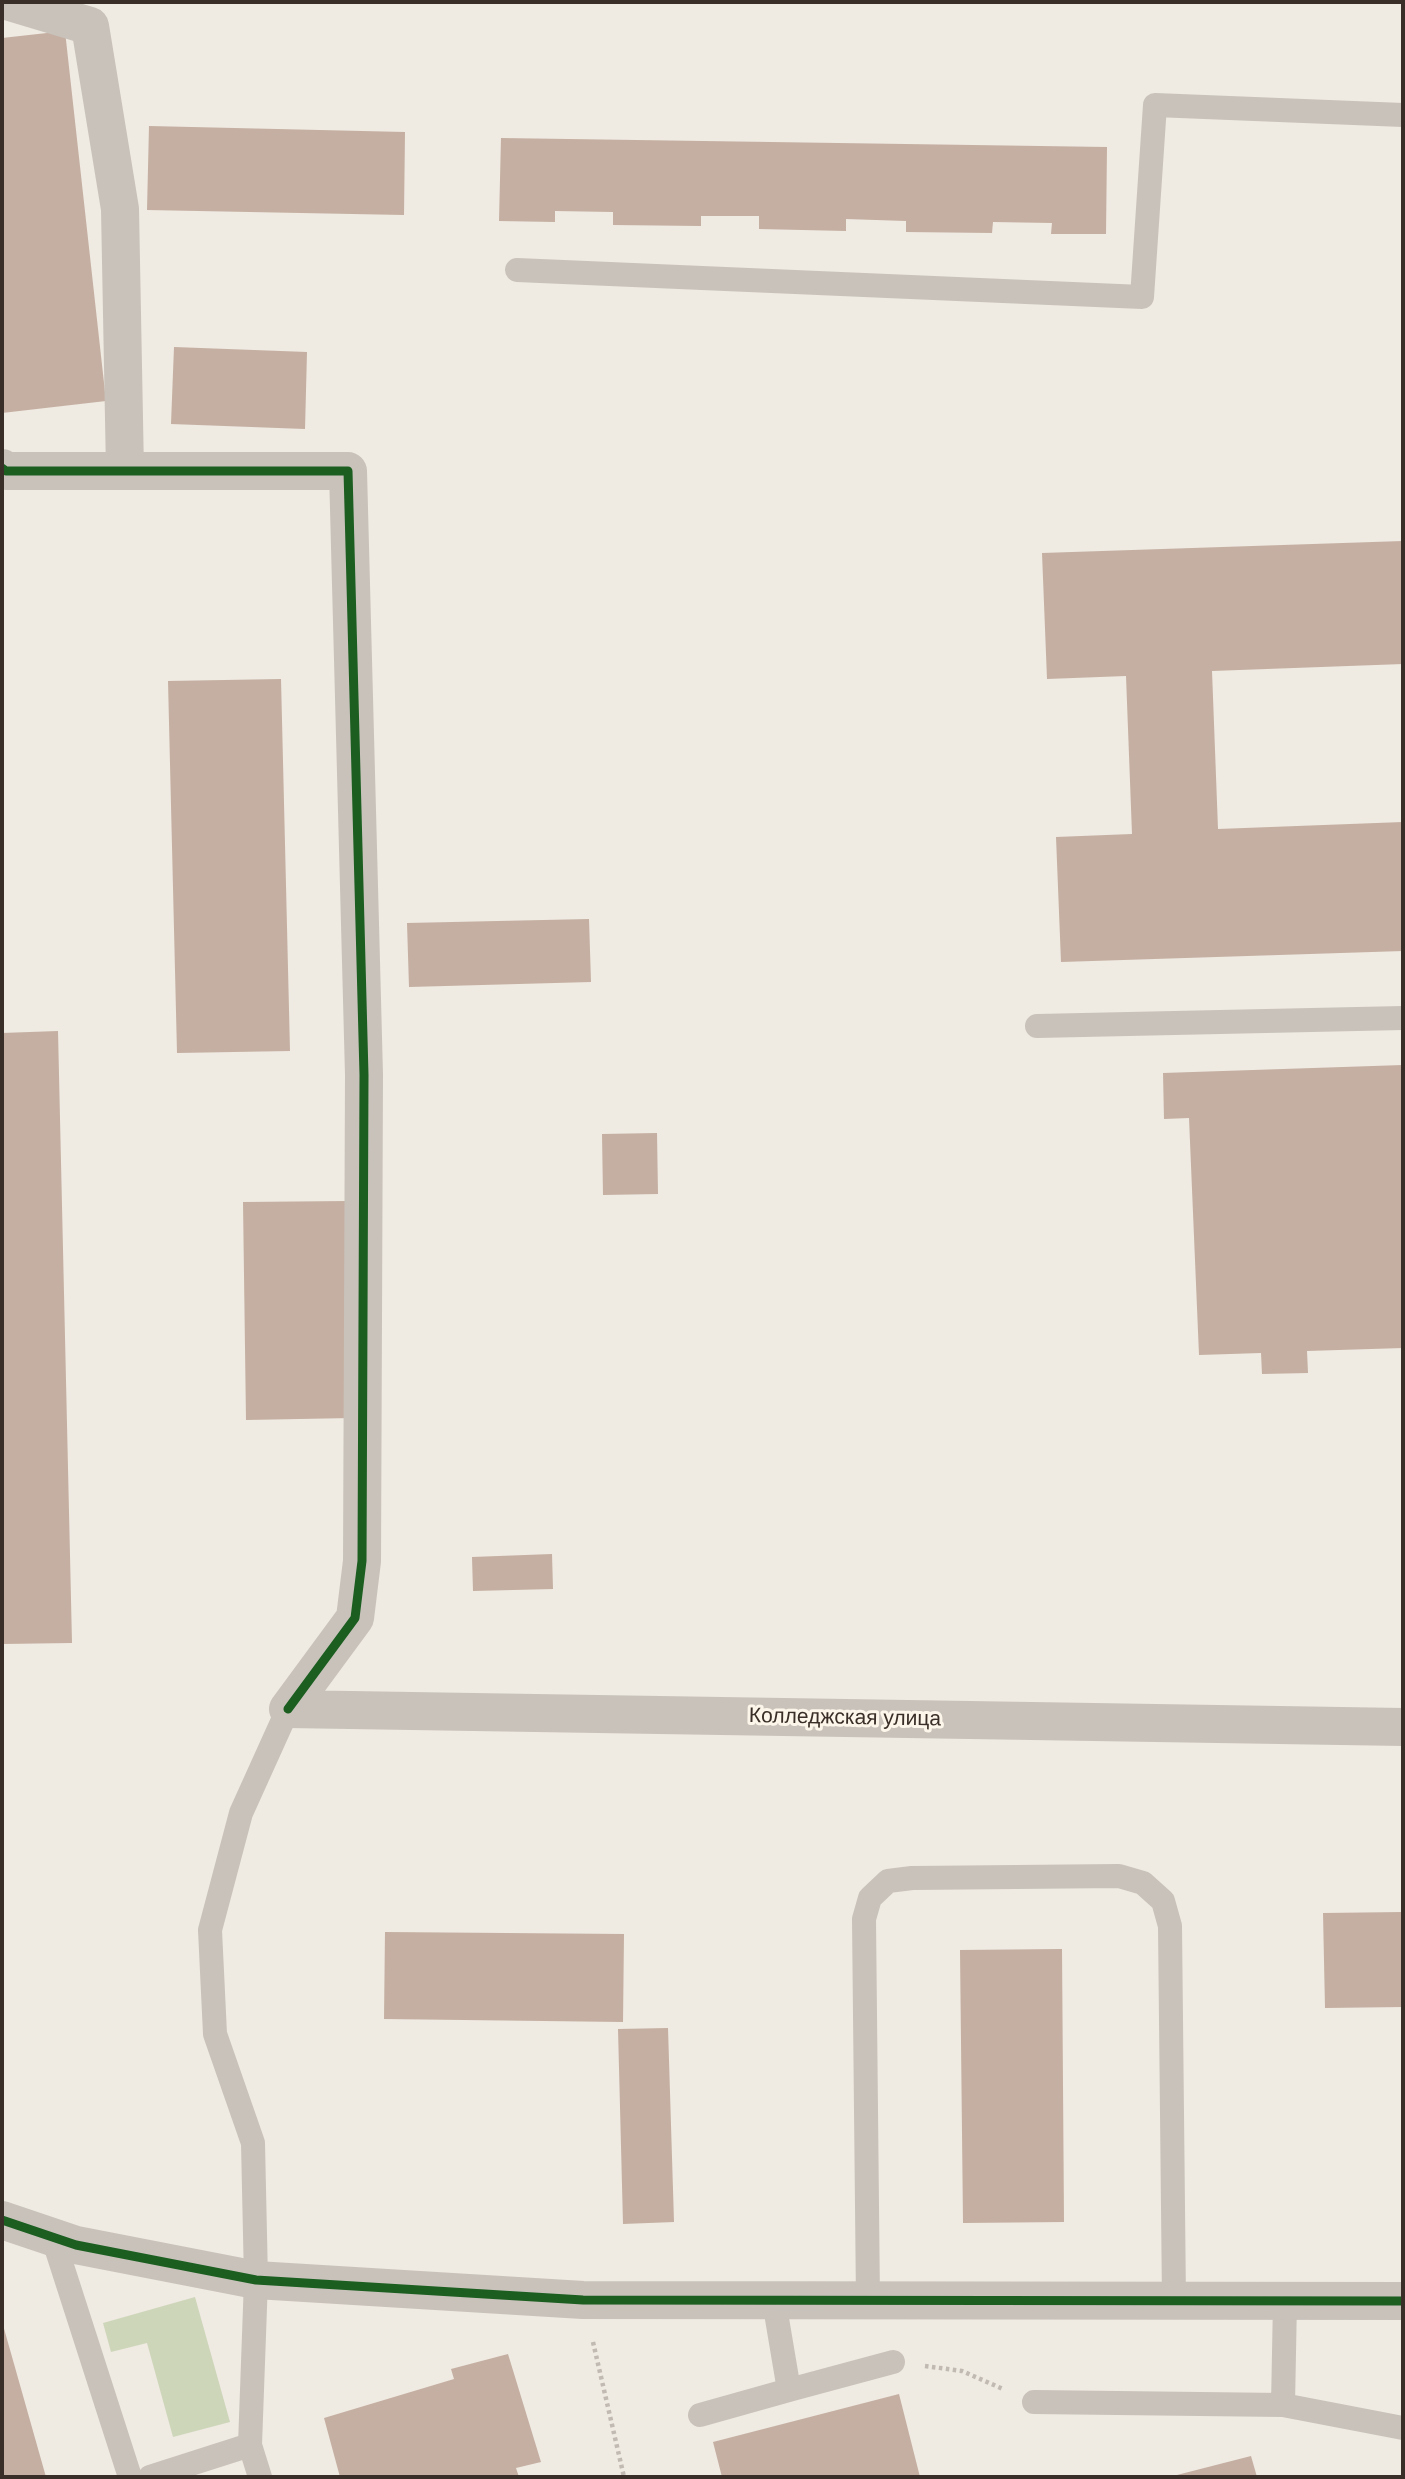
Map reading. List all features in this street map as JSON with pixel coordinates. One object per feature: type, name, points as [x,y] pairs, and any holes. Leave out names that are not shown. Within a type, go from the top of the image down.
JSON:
[{"type":"street","points":[[10,2],[90,26],[120,209],[125,471]]},
{"type":"street","points":[[2,468],[6,471],[348,471],[365,1075],[362,1561],[355,1618],[288,1709]]},
{"type":"street","name":"Колледжская улица","points":[[288,1709],[1403,1727]]},
{"type":"street","points":[[2,2220],[76,2245],[256,2280],[583,2300],[1403,2301]]},
{"type":"lane","points":[[517,270],[1142,297],[1155,105],[1403,115]]},
{"type":"lane","points":[[1037,1026],[1403,1018]]},
{"type":"lane","points":[[260,2477],[250,2445],[256,2280],[253,2143],[215,2034],[210,1930],[241,1813],[288,1709]]},
{"type":"lane","points":[[868,2301],[864,1919],[870,1898],[888,1881],[912,1878],[1119,1876],[1143,1883],[1163,1901],[1170,1926],[1174,2301]]},
{"type":"lane","points":[[53,2238],[130,2477]]},
{"type":"lane","points":[[774,2301],[789,2390]]},
{"type":"lane","points":[[1283,2405],[1285,2301]]},
{"type":"lane","points":[[700,2416],[892,2362]]},
{"type":"lane","points":[[1034,2402],[1283,2405],[1403,2428]]},
{"type":"lane","points":[[150,2477],[250,2445]]},
{"type":"path","points":[[583,2300],[624,2477]]},
{"type":"path","points":[[892,2362],[961,2371],[1034,2402]]},
{"type":"green space","points":[[195,2297],[230,2422],[173,2437],[147,2343],[111,2352],[103,2323]]},
{"type":"building","points":[[65,31],[106,401],[2,413],[2,38]]},
{"type":"building","points":[[149,126],[405,132],[404,215],[147,210]]},
{"type":"building","points":[[501,138],[1107,147],[1106,234],[1051,234],[1052,223],[993,222],[992,233],[906,232],[906,221],[846,219],[846,231],[759,229],[759,216],[701,216],[701,226],[613,225],[613,212],[555,211],[555,222],[499,221]]},
{"type":"building","points":[[174,347],[307,352],[305,429],[171,424]]},
{"type":"building","points":[[1403,541],[1403,664],[1212,671],[1218,829],[1403,822],[1403,951],[1061,962],[1056,837],[1132,834],[1126,676],[1047,679],[1042,553]]},
{"type":"building","points":[[281,679],[290,1051],[177,1053],[168,681]]},
{"type":"building","points":[[589,919],[591,982],[409,987],[407,923]]},
{"type":"building","points":[[58,1031],[72,1643],[2,1644],[2,1033]]},
{"type":"building","points":[[1403,1065],[1403,1348],[1307,1351],[1308,1373],[1262,1374],[1261,1353],[1199,1355],[1189,1118],[1164,1119],[1163,1073]]},
{"type":"building","points":[[657,1133],[658,1194],[603,1195],[602,1134]]},
{"type":"building","points":[[349,1201],[352,1418],[246,1420],[243,1202]]},
{"type":"building","points":[[552,1554],[553,1589],[473,1591],[472,1557]]},
{"type":"building","points":[[1403,1912],[1403,2007],[1325,2008],[1323,1913]]},
{"type":"building","points":[[385,1932],[624,1934],[623,2022],[384,2019]]},
{"type":"building","points":[[1062,1949],[1064,2222],[963,2223],[960,1950]]},
{"type":"building","points":[[668,2028],[674,2222],[623,2224],[618,2029]]},
{"type":"building","points":[[3,2325],[46,2477],[2,2477]]},
{"type":"building","points":[[508,2354],[541,2462],[516,2468],[519,2477],[340,2477],[324,2418],[454,2379],[451,2369]]},
{"type":"building","points":[[899,2394],[920,2477],[722,2477],[713,2442]]},
{"type":"building","points":[[1251,2456],[1257,2477],[1173,2477],[1173,2476]]},
{"type":"cycle path","points":[[2,468],[6,471],[348,471],[364,1075],[362,1561],[355,1618],[288,1709]]},
{"type":"cycle path","points":[[2,2220],[76,2245],[256,2280],[583,2300],[1403,2301]]}]
